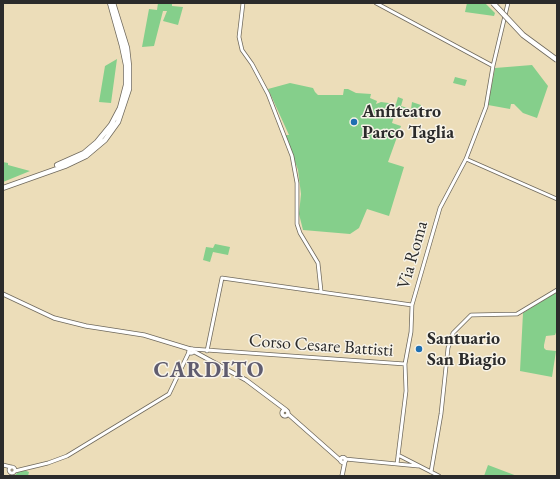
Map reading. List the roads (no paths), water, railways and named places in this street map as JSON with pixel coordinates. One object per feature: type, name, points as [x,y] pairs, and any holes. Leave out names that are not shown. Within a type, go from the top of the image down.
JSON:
[{"type":"highway","points":[[3,187],[84,153],[105,134],[111,125],[124,95],[126,73],[124,51],[110,3]]},
{"type":"highway","points":[[3,187],[65,166],[86,156],[105,140],[118,122],[127,100],[130,77],[127,48],[113,3]]},
{"type":"highway","points":[[494,3],[523,35],[557,60]]},
{"type":"main road","points":[[3,294],[54,318],[86,326],[144,335],[190,352],[246,380],[279,406],[284,411],[284,416],[288,414],[342,460],[342,476]]},
{"type":"street","points":[[243,3],[239,37],[242,50],[252,64],[268,94],[292,156],[297,182],[297,224],[300,233],[318,263],[321,291]]},
{"type":"street","points":[[376,3],[493,66]]},
{"type":"street","name":"Via Roma","points":[[396,464],[406,391],[405,364],[411,332],[412,305],[440,208],[466,159],[486,107],[493,66],[508,3]]},
{"type":"street","points":[[466,159],[557,199]]},
{"type":"street","points":[[207,351],[222,278],[412,305]]},
{"type":"street","points":[[431,472],[441,414],[448,349],[453,333],[471,315],[506,316],[524,311],[557,290]]},
{"type":"street","name":"Corso Cesare Battisti","points":[[190,352],[207,351],[405,364]]},
{"type":"street","points":[[4,465],[12,472],[48,463],[67,456],[169,394],[190,352]]},
{"type":"street","points":[[398,455],[408,463]]},
{"type":"street","points":[[342,460],[396,464],[408,463],[439,476]]},
{"type":"place","name":"Anfiteatro Parco Taglia","points":[[354,122]]},
{"type":"place","name":"Santuario San Biagio","points":[[419,349]]},
{"type":"district","name":"CARDITO","points":[[209,371]]}]
